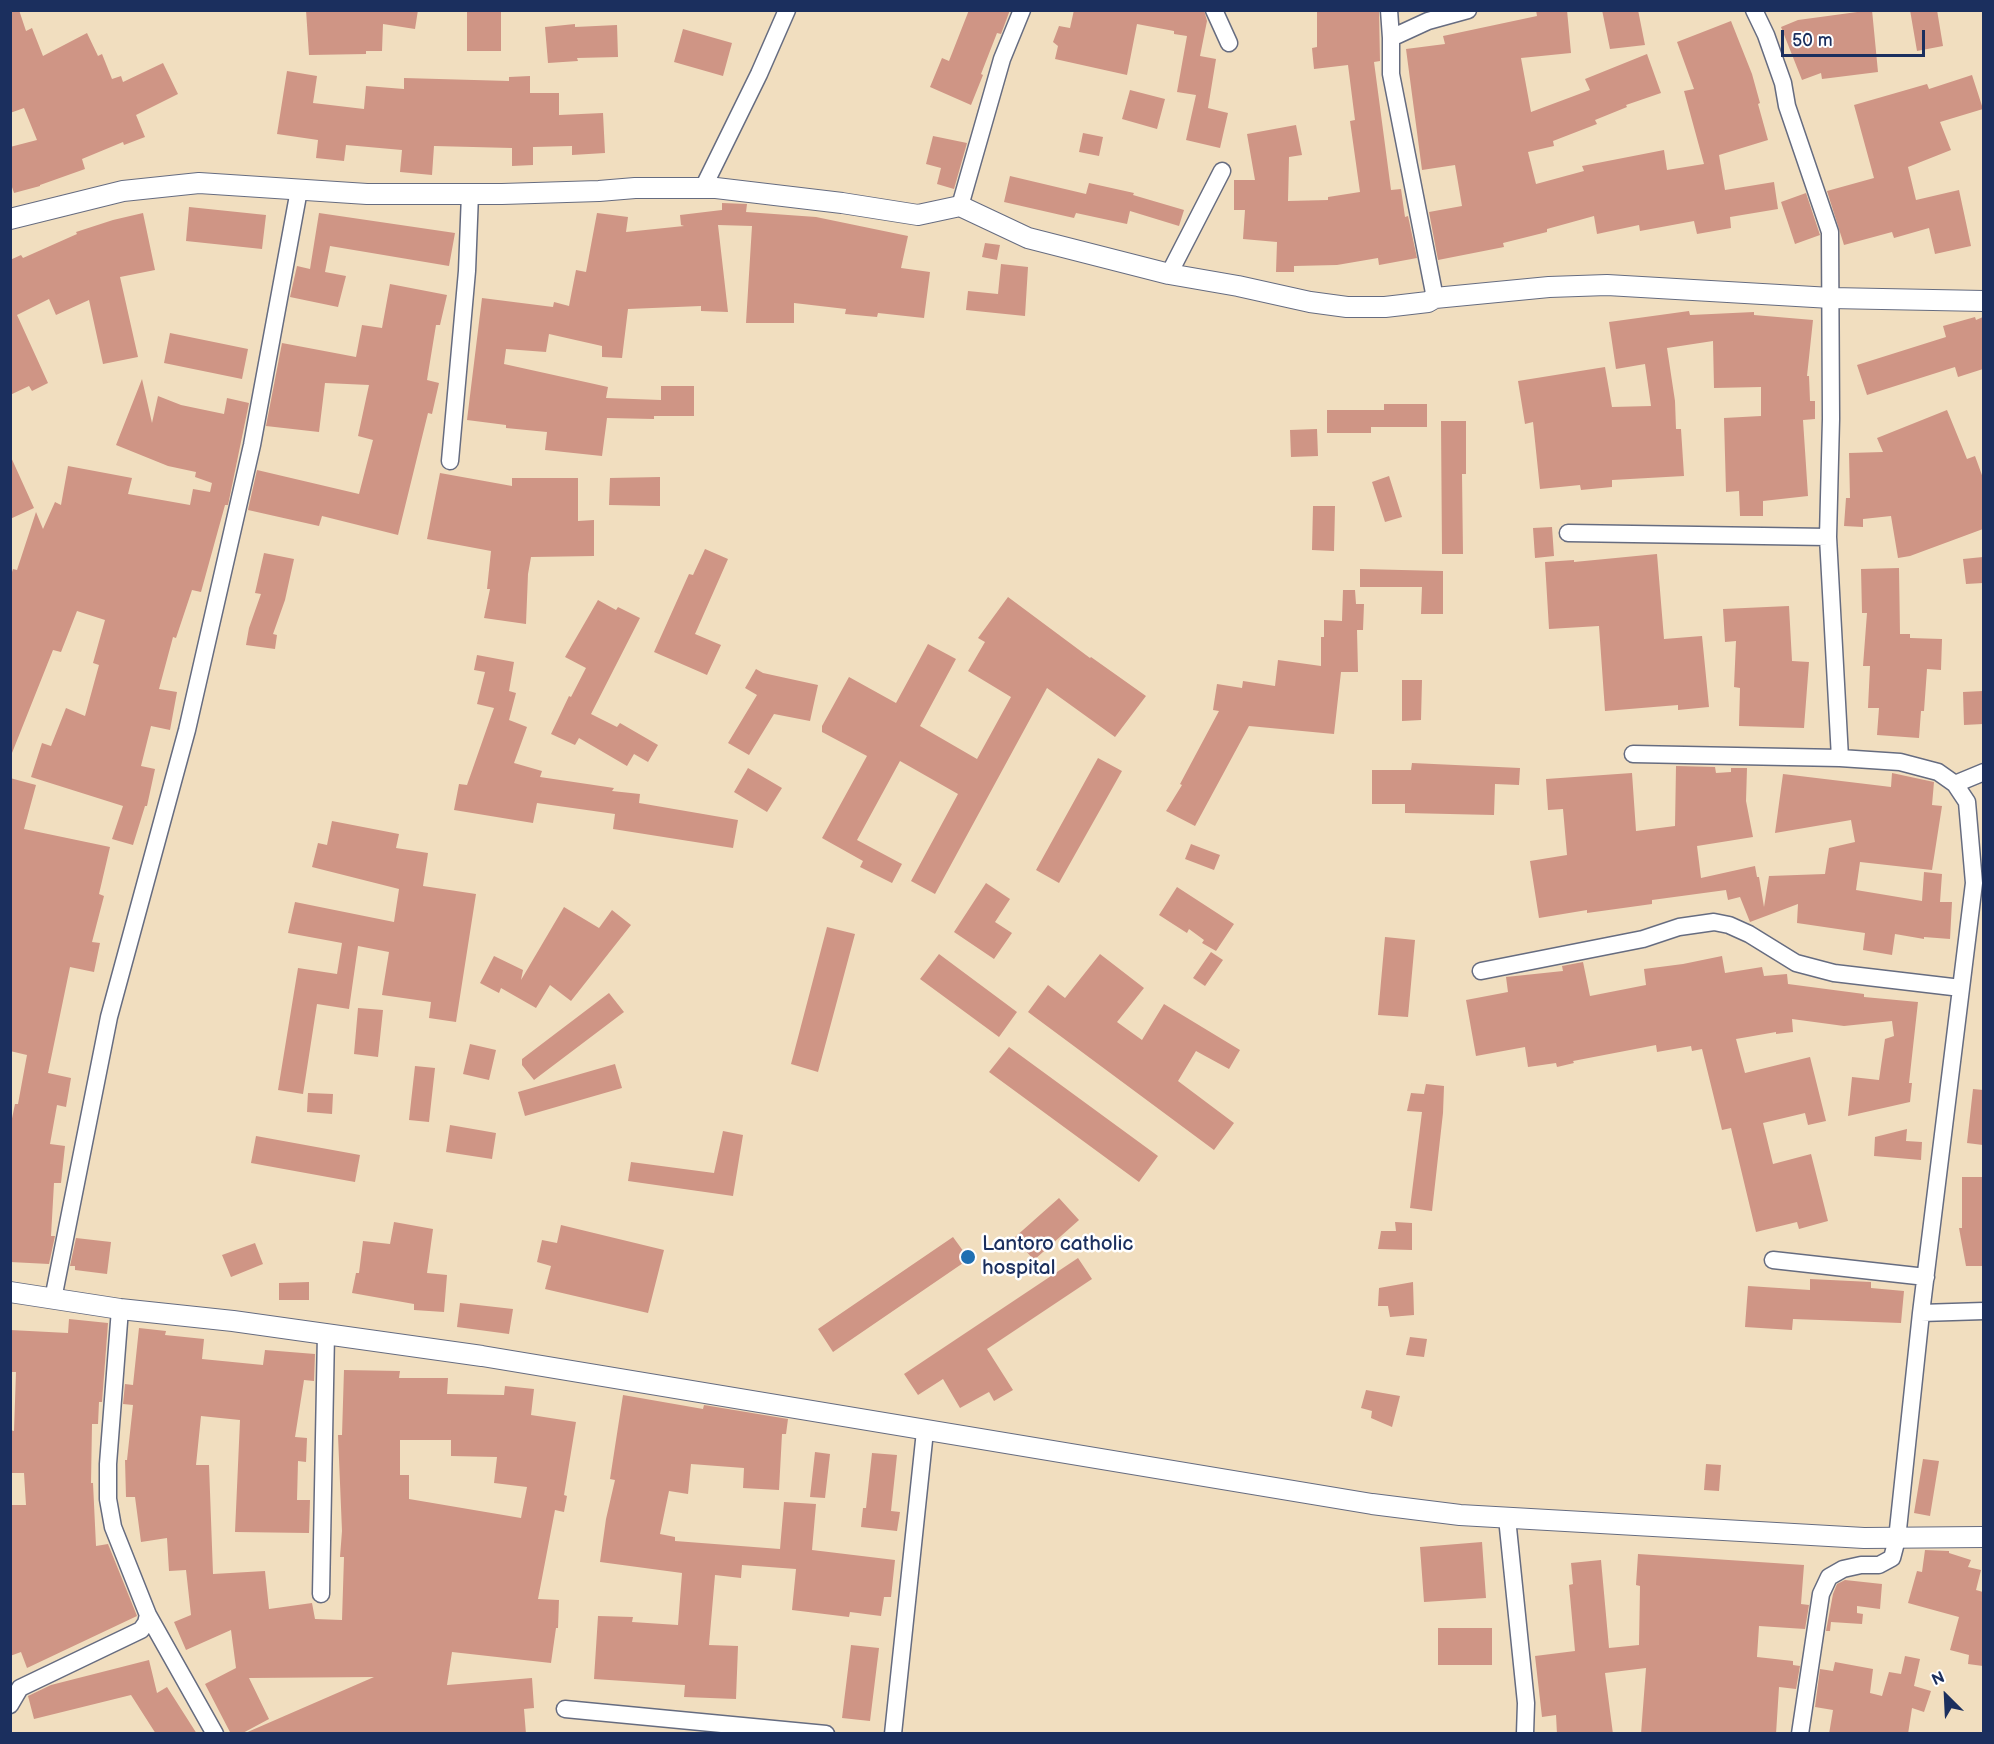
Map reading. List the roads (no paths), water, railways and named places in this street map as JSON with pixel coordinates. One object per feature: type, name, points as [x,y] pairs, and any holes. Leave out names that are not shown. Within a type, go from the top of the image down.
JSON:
[{"type":"street","points":[[703,188],[759,74],[787,10]]},
{"type":"street","points":[[960,206],[1002,59],[1022,10]]},
{"type":"street","points":[[1214,10],[1229,44]]},
{"type":"street","points":[[1389,10],[1391,74],[1435,298]]},
{"type":"street","points":[[1391,38],[1428,21],[1468,10]]},
{"type":"street","points":[[1754,10],[1766,35],[1783,83],[1787,106],[1830,232],[1832,419],[1828,537],[1840,758]]},
{"type":"street","points":[[1169,274],[1222,171]]},
{"type":"street","points":[[10,219],[123,191],[199,183],[367,194],[470,194],[703,188],[810,199],[918,216],[960,206],[1028,238],[1169,274],[1310,302],[1347,307],[1385,307],[1428,302],[1435,298],[1607,285],[1831,298],[1983,301]]},
{"type":"street","points":[[53,1299],[109,1017],[188,730],[252,445],[299,190]]},
{"type":"street","points":[[450,461],[467,271],[470,194]]},
{"type":"street","points":[[1568,533],[1828,537]]},
{"type":"street","points":[[1633,754],[1840,758],[1900,762],[1938,772],[1955,784],[1967,802],[1974,883],[1921,1313],[1897,1539],[1893,1558],[1879,1565],[1861,1564],[1843,1569],[1829,1577],[1821,1594],[1800,1734]]},
{"type":"street","points":[[1955,784],[1983,772]]},
{"type":"street","points":[[1481,971],[1643,939],[1679,927],[1714,921],[1749,934],[1796,963],[1834,973],[1961,988]]},
{"type":"street","points":[[1773,1260],[1926,1277]]},
{"type":"street","points":[[10,1292],[120,1309],[326,1333],[482,1356],[1372,1504],[1460,1515],[1809,1536],[1897,1539],[1983,1537]]},
{"type":"street","points":[[120,1309],[108,1464],[108,1499],[113,1527],[148,1615],[215,1734]]},
{"type":"street","points":[[1921,1313],[1983,1311]]},
{"type":"street","points":[[321,1594],[326,1333]]},
{"type":"street","points":[[893,1734],[925,1431]]},
{"type":"street","points":[[1507,1518],[1526,1703],[1525,1734]]},
{"type":"street","points":[[10,1705],[20,1688],[141,1630],[148,1615]]},
{"type":"street","points":[[565,1709],[826,1734]]},
{"type":"place","name":"Lantoro catholic hospital","points":[[968,1257]]}]
